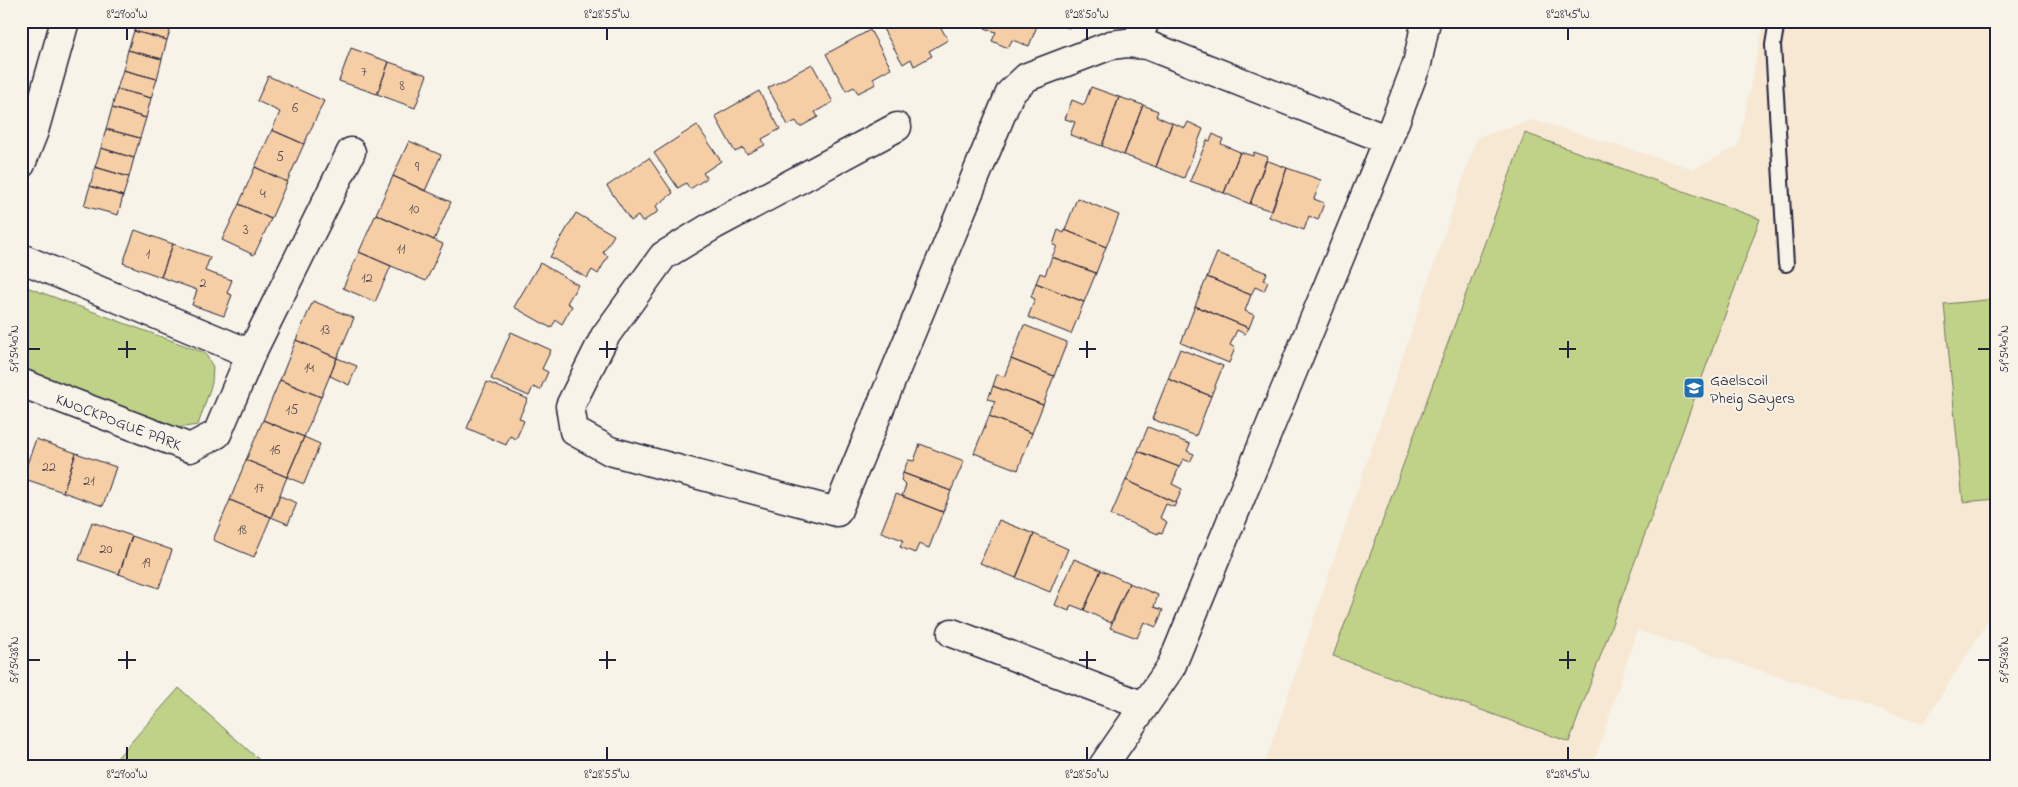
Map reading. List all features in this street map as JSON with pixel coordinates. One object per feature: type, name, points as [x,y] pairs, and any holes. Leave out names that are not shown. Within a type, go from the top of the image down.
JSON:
[{"type":"street","points":[[21,164],[34,131],[65,21]]},
{"type":"street","points":[[1103,766],[1171,667],[1418,64],[1426,21]]},
{"type":"street","points":[[898,127],[714,225],[663,256],[605,336],[570,406],[574,431],[610,451],[837,512],[1010,93],[1027,77],[1140,33],[1147,45],[1388,140]]},
{"type":"street","name":"KNOCKPOGUE PARK","points":[[21,383],[190,448],[217,434],[251,354],[351,152]]},
{"type":"street","points":[[21,258],[251,354]]},
{"type":"street","points":[[952,633],[1144,706]]},
{"type":"lane","points":[[1777,21],[1773,45],[1786,264]]},
{"type":"shaded area","name":"Gaelscoil Pheig Sayers","points":[[1764,21],[1997,21],[1997,607],[1923,724],[1637,630],[1593,766],[1264,766],[1477,137],[1534,120],[1694,169],[1738,146]]},
{"type":"green space","points":[[1525,133],[1760,219],[1569,742],[1333,656]]},
{"type":"green space","points":[[21,285],[205,353],[213,367],[212,383],[198,425],[170,429],[21,369]]},
{"type":"green space","points":[[1997,299],[1997,499],[1963,502],[1944,304]]},
{"type":"green space","points":[[179,688],[266,766],[110,766]]},
{"type":"building","points":[[137,21],[173,21],[167,40],[134,31]]},
{"type":"building","points":[[892,21],[937,21],[948,40],[929,51],[932,56],[914,66],[911,59],[903,64],[882,27]]},
{"type":"building","points":[[988,21],[1039,21],[1029,46],[1012,40],[1008,48],[992,41],[996,32],[985,28]]},
{"type":"building","points":[[1052,21],[1072,21],[1069,28]]},
{"type":"building","points":[[1986,21],[1997,21],[1997,30]]},
{"type":"building","points":[[870,30],[891,68],[873,78],[876,84],[858,93],[854,87],[846,91],[826,54]]},
{"type":"building","points":[[134,31],[167,40],[162,59],[128,50]]},
{"type":"building","points":[[351,48],[389,62],[377,94],[339,81]]},
{"type":"building","points":[[128,50],[162,59],[157,79],[123,70]]},
{"type":"building","points":[[389,62],[427,75],[415,108],[377,94]]},
{"type":"building","points":[[812,64],[833,102],[815,112],[818,117],[800,127],[796,121],[788,125],[768,88]]},
{"type":"building","points":[[123,70],[157,79],[151,98],[117,89]]},
{"type":"building","points":[[268,76],[324,101],[304,144],[272,130],[280,112],[257,101]]},
{"type":"building","points":[[1091,87],[1119,97],[1102,146],[1070,135],[1075,122],[1065,119],[1072,100],[1084,105]]},
{"type":"building","points":[[117,89],[151,98],[146,118],[112,108]]},
{"type":"building","points":[[759,91],[780,129],[762,139],[765,145],[747,154],[743,148],[735,152],[715,116]]},
{"type":"building","points":[[1119,97],[1143,105],[1124,155],[1102,146]]},
{"type":"building","points":[[1143,105],[1158,111],[1156,116],[1172,123],[1156,167],[1124,155]]},
{"type":"building","points":[[112,108],[146,118],[140,138],[106,129]]},
{"type":"building","points":[[1188,122],[1203,129],[1184,178],[1156,167],[1172,123],[1185,128]]},
{"type":"building","points":[[697,125],[721,161],[703,173],[707,178],[690,189],[686,183],[678,188],[654,153]]},
{"type":"building","points":[[106,129],[140,138],[134,158],[101,148]]},
{"type":"building","points":[[272,130],[304,144],[287,182],[255,167]]},
{"type":"building","points":[[1213,134],[1223,139],[1221,144],[1240,152],[1224,193],[1190,181],[1207,140],[1210,141]]},
{"type":"building","points":[[409,141],[441,155],[425,191],[393,176]]},
{"type":"building","points":[[101,148],[134,158],[129,177],[95,167]]},
{"type":"building","points":[[1240,152],[1253,156],[1254,152],[1268,157],[1250,204],[1224,193]]},
{"type":"building","points":[[649,158],[673,193],[656,206],[659,211],[642,222],[638,216],[631,221],[607,186]]},
{"type":"building","points":[[1266,160],[1287,168],[1272,211],[1250,204]]},
{"type":"building","points":[[95,167],[129,177],[123,196],[90,186]]},
{"type":"building","points":[[255,167],[287,182],[271,219],[239,204]]},
{"type":"building","points":[[1287,168],[1321,180],[1314,199],[1324,203],[1318,220],[1309,216],[1304,230],[1269,217]]},
{"type":"building","points":[[393,176],[451,202],[434,240],[376,214]]},
{"type":"building","points":[[90,186],[123,196],[118,215],[84,206]]},
{"type":"building","points":[[1077,198],[1119,215],[1106,247],[1065,230]]},
{"type":"building","points":[[239,204],[271,219],[254,255],[222,240]]},
{"type":"building","points":[[576,213],[614,235],[603,253],[608,256],[598,274],[592,270],[587,278],[550,257]]},
{"type":"building","points":[[376,214],[443,244],[426,281],[359,252]]},
{"type":"building","points":[[135,230],[173,244],[161,277],[123,263]]},
{"type":"building","points":[[1058,230],[1064,233],[1065,230],[1106,247],[1096,273],[1052,257],[1057,246],[1053,245]]},
{"type":"building","points":[[173,244],[210,257],[205,271],[232,280],[227,293],[232,295],[224,316],[192,305],[197,290],[161,277]]},
{"type":"building","points":[[359,252],[391,266],[375,302],[343,288]]},
{"type":"building","points":[[1217,253],[1267,273],[1264,280],[1268,282],[1264,291],[1255,287],[1251,295],[1207,277]]},
{"type":"building","points":[[1052,257],[1096,273],[1084,302],[1036,283],[1040,273],[1045,275]]},
{"type":"building","points":[[540,263],[578,285],[567,303],[572,306],[562,324],[556,320],[551,328],[514,307]]},
{"type":"building","points":[[1207,277],[1251,295],[1245,311],[1254,315],[1249,328],[1195,306]]},
{"type":"building","points":[[1036,283],[1084,302],[1071,334],[1028,317],[1035,299],[1031,297]]},
{"type":"building","points":[[313,301],[354,318],[337,358],[296,340]]},
{"type":"building","points":[[1195,306],[1249,328],[1245,334],[1237,330],[1230,345],[1235,348],[1229,363],[1181,343]]},
{"type":"building","points":[[1024,325],[1067,342],[1054,376],[1011,359]]},
{"type":"building","points":[[511,332],[551,350],[542,369],[548,372],[540,390],[533,387],[529,396],[491,379]]},
{"type":"building","points":[[296,340],[337,358],[321,397],[280,380]]},
{"type":"building","points":[[1180,349],[1223,366],[1211,396],[1168,379]]},
{"type":"building","points":[[337,358],[357,366],[349,385],[330,376]]},
{"type":"building","points":[[1011,359],[1054,376],[1043,405],[993,386],[997,374],[1004,377]]},
{"type":"building","points":[[1168,379],[1211,396],[1196,436],[1152,419]]},
{"type":"building","points":[[280,380],[321,397],[304,437],[263,420]]},
{"type":"building","points":[[487,382],[528,399],[519,418],[524,421],[516,439],[510,436],[506,445],[467,428]]},
{"type":"building","points":[[993,386],[1043,405],[1032,433],[989,416],[995,401],[988,399]]},
{"type":"building","points":[[989,416],[1032,433],[1018,470],[974,453]]},
{"type":"building","points":[[263,420],[304,437],[287,477],[246,460]]},
{"type":"building","points":[[1148,427],[1190,444],[1187,451],[1194,454],[1190,462],[1183,459],[1179,467],[1138,451]]},
{"type":"building","points":[[304,437],[320,444],[304,484],[287,477]]},
{"type":"building","points":[[36,439],[76,453],[63,492],[22,478]]},
{"type":"building","points":[[920,444],[964,461],[951,491],[903,473],[908,460],[914,461]]},
{"type":"building","points":[[1138,451],[1179,467],[1172,484],[1182,489],[1176,503],[1126,480]]},
{"type":"building","points":[[76,453],[116,467],[103,506],[63,492]]},
{"type":"building","points":[[246,460],[287,477],[271,517],[230,500]]},
{"type":"building","points":[[903,473],[951,491],[943,512],[902,496],[906,485],[901,480]]},
{"type":"building","points":[[1126,480],[1176,503],[1174,507],[1166,504],[1160,518],[1167,522],[1162,533],[1159,532],[1158,534],[1111,515]]},
{"type":"building","points":[[896,494],[943,512],[929,548],[919,544],[915,553],[900,547],[903,540],[881,532]]},
{"type":"building","points":[[280,496],[297,503],[288,524],[271,517]]},
{"type":"building","points":[[230,500],[271,517],[254,557],[213,540]]},
{"type":"building","points":[[999,520],[1034,534],[1016,578],[980,563]]},
{"type":"building","points":[[92,522],[132,536],[119,574],[79,560]]},
{"type":"building","points":[[1034,534],[1068,549],[1050,592],[1016,578]]},
{"type":"building","points":[[132,536],[172,550],[159,588],[119,574]]},
{"type":"building","points":[[1074,559],[1101,570],[1084,610],[1071,605],[1069,611],[1055,605]]},
{"type":"building","points":[[1101,570],[1129,583],[1111,623],[1084,610]]},
{"type":"building","points":[[1129,583],[1158,595],[1154,607],[1163,610],[1156,627],[1144,622],[1137,638],[1110,628]]},
{"type":"place","name":"Gaelscoil Pheig Sayers","points":[[1694,388]]}]
